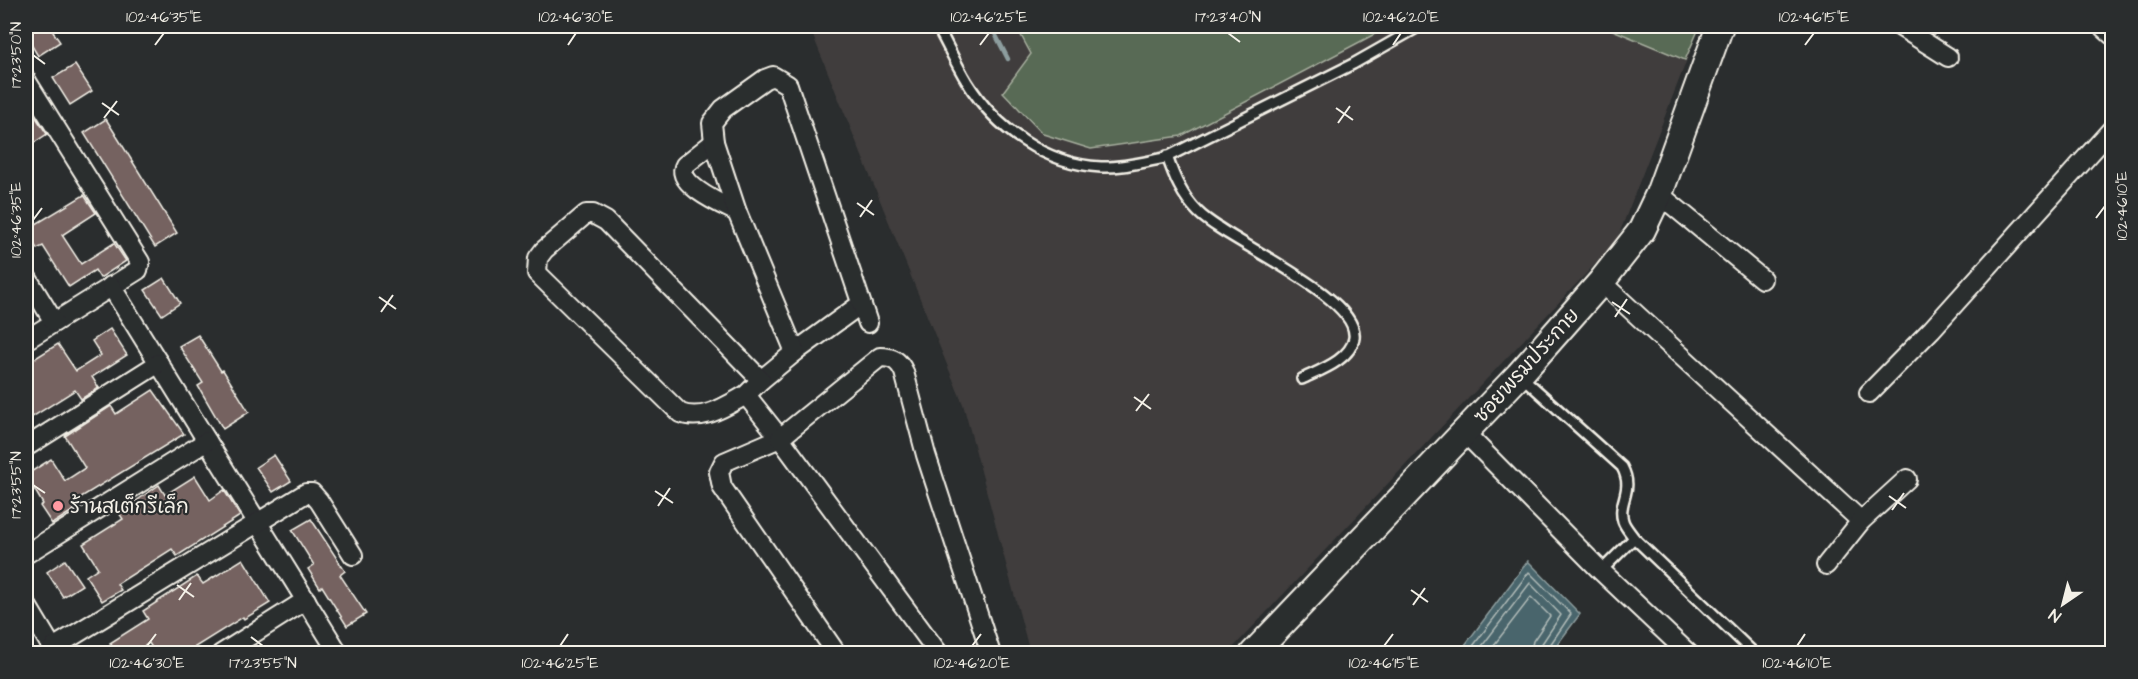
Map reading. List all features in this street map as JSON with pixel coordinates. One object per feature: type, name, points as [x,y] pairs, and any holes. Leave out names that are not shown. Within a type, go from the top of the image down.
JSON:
[{"type":"street","name":"ซอยพรมประกาย","points":[[1254,654],[1519,375],[1642,230],[1659,195],[1719,26]]},
{"type":"street","points":[[1899,26],[1948,57]]},
{"type":"street","points":[[2102,26],[2112,35]]},
{"type":"street","points":[[795,352],[737,212],[714,142],[712,123],[723,109],[765,79],[773,76],[788,85],[868,322]]},
{"type":"street","points":[[26,81],[140,262],[138,270],[26,340]]},
{"type":"street","points":[[1869,393],[1932,329],[2112,129]]},
{"type":"street","points":[[714,142],[685,165],[682,169],[683,175],[700,192],[737,212]]},
{"type":"street","points":[[1659,195],[1762,279]]},
{"type":"street","points":[[761,380],[606,221],[593,214],[586,214],[543,250],[538,258],[537,273],[680,413],[697,416],[720,410],[746,395],[795,352],[861,304]]},
{"type":"street","points":[[26,276],[54,322]]},
{"type":"street","points":[[1600,282],[1862,521]]},
{"type":"street","points":[[111,286],[339,654]]},
{"type":"street","points":[[837,654],[722,487],[719,472],[724,462],[780,438],[880,357],[894,359],[904,372],[926,455],[991,654]]},
{"type":"street","points":[[26,447],[159,363]]},
{"type":"street","points":[[746,395],[939,654]]},
{"type":"street","points":[[1464,432],[1601,571],[1689,654]]},
{"type":"street","points":[[26,554],[207,441]]},
{"type":"street","points":[[1826,565],[1862,521],[1907,479]]},
{"type":"street","points":[[26,604],[54,651],[257,521],[306,493],[312,494],[318,501],[353,555]]},
{"type":"street","points":[[221,654],[306,600]]},
{"type":"lane","points":[[937,26],[968,83],[991,113],[1017,137],[1043,153],[1072,162],[1101,167],[1134,164],[1167,156],[1353,64],[1420,26]]},
{"type":"lane","points":[[1167,156],[1174,178],[1186,199],[1198,213],[1215,227],[1313,286],[1339,306],[1350,320],[1354,338],[1348,351],[1336,362],[1302,379]]},
{"type":"lane","points":[[1519,375],[1622,467],[1627,477],[1628,488],[1623,506],[1623,520],[1634,538],[1755,654]]},
{"type":"lane","points":[[1601,571],[1634,538]]},
{"type":"shaded area","points":[[809,26],[1700,26],[1616,242],[1227,654],[1030,653],[963,404]]},
{"type":"green space","points":[[1016,26],[1390,26],[1181,136],[1091,149],[1043,134],[1003,92],[1031,54]]},
{"type":"green space","points":[[1603,26],[1700,26],[1685,60]]},
{"type":"water","points":[[1528,561],[1580,614],[1551,653],[1459,653]]},
{"type":"building","points":[[26,26],[49,26],[60,42],[38,56],[26,36]]},
{"type":"building","points":[[75,65],[92,91],[70,105],[53,78]]},
{"type":"building","points":[[35,116],[47,134],[26,148],[26,122]]},
{"type":"building","points":[[106,119],[177,233],[155,247],[84,133]]},
{"type":"building","points":[[84,195],[96,213],[62,235],[81,264],[114,243],[126,261],[100,278],[95,270],[69,287],[43,246],[37,249],[26,230]]},
{"type":"building","points":[[164,278],[180,303],[162,315],[145,290]]},
{"type":"building","points":[[110,329],[127,355],[92,377],[99,388],[81,399],[75,390],[26,421],[26,364],[58,344],[76,371],[101,355],[92,341]]},
{"type":"building","points":[[198,335],[249,412],[223,429],[198,386],[203,383],[179,346]]},
{"type":"building","points":[[153,390],[184,434],[73,502],[77,508],[52,524],[40,506],[43,504],[26,475],[51,459],[65,481],[85,468],[65,436],[111,406],[116,414]]},
{"type":"building","points":[[274,455],[291,481],[273,492],[256,467]]},
{"type":"building","points":[[195,476],[210,500],[224,490],[240,516],[177,556],[172,549],[117,584],[121,590],[102,601],[86,576],[98,568],[83,544],[123,519],[119,513],[159,485],[165,495]]},
{"type":"building","points":[[311,519],[345,571],[340,575],[366,614],[347,626],[322,586],[320,588],[308,569],[314,565],[292,530]]},
{"type":"building","points":[[243,559],[270,603],[184,654],[156,654],[149,643],[133,654],[117,654],[110,643],[148,619],[143,611],[197,576],[203,584]]},
{"type":"building","points":[[65,560],[82,585],[63,597],[47,572]]},
{"type":"waterway","points":[[991,26],[1008,59]]},
{"type":"place","name":"ร้านสเต็กรีเล็ก","points":[[58,506]]}]
